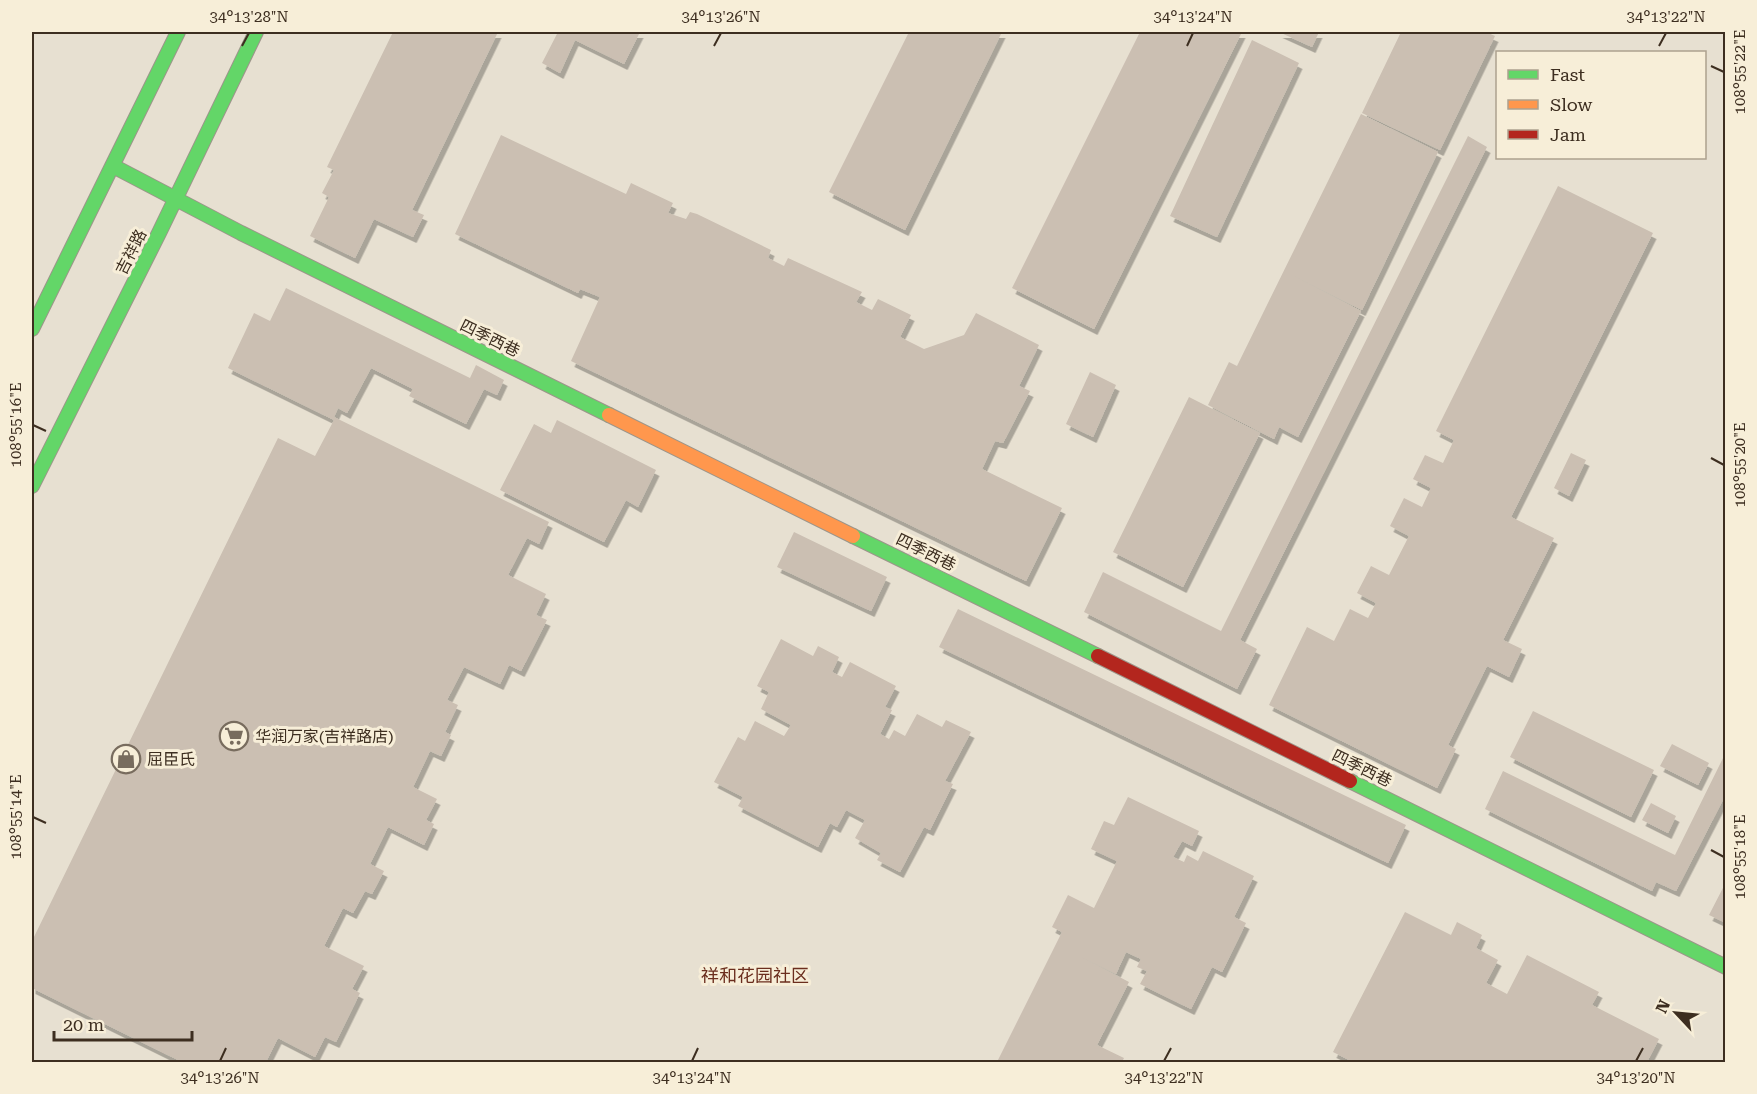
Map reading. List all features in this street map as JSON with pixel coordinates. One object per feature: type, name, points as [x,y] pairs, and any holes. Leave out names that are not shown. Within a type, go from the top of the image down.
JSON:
[{"type":"street","points":[[32,329],[178,32]]},
{"type":"street","name":"吉祥路","points":[[32,486],[154,243],[256,32]]},
{"type":"street","name":"四季西巷","points":[[113,166],[241,234],[1725,967]]},
{"type":"building","points":[[393,32],[498,32],[412,210],[424,215],[413,237],[374,219],[355,258],[310,236],[329,197],[322,193],[334,170],[327,167]]},
{"type":"building","points":[[558,32],[640,32],[624,64],[575,40],[560,73],[542,63]]},
{"type":"building","points":[[909,32],[1002,32],[905,230],[829,192]]},
{"type":"building","points":[[1140,32],[1242,32],[1094,329],[1012,288]]},
{"type":"building","points":[[1279,32],[1319,32],[1312,47]]},
{"type":"building","points":[[1401,32],[1486,32],[1495,36],[1440,150],[1362,113]]},
{"type":"building","points":[[1252,40],[1299,63],[1217,237],[1170,216]]},
{"type":"building","points":[[1361,114],[1438,152],[1362,310],[1294,276],[1361,311],[1298,437],[1279,427],[1274,439],[1208,405],[1229,362],[1237,366]]},
{"type":"building","points":[[501,135],[626,194],[631,183],[673,203],[668,213],[686,219],[690,212],[697,214],[771,250],[768,258],[784,266],[788,258],[862,292],[856,302],[872,310],[878,299],[911,315],[900,337],[924,349],[964,335],[976,313],[1039,345],[1019,386],[1030,391],[1003,443],[995,441],[982,469],[1062,508],[1026,581],[571,361],[600,297],[580,289],[578,293],[455,234]]},
{"type":"building","points":[[1468,136],[1487,147],[1240,640],[1257,649],[1237,689],[1084,612],[1103,572],[1221,631]]},
{"type":"building","points":[[1558,186],[1653,233],[1511,517],[1554,538],[1503,640],[1522,649],[1509,677],[1487,666],[1448,745],[1456,749],[1437,788],[1269,705],[1307,627],[1334,641],[1350,609],[1368,618],[1376,603],[1357,593],[1371,566],[1389,575],[1409,536],[1390,526],[1404,498],[1422,507],[1431,488],[1413,479],[1425,455],[1443,463],[1454,440],[1436,431]]},
{"type":"building","points":[[286,288],[470,378],[476,365],[504,380],[497,395],[484,389],[466,424],[409,396],[413,389],[371,368],[347,413],[338,408],[334,417],[549,522],[539,544],[527,538],[508,575],[546,594],[536,615],[547,620],[521,671],[509,665],[500,684],[464,667],[447,700],[458,705],[445,732],[451,735],[441,756],[430,751],[413,787],[437,799],[426,820],[434,824],[424,845],[388,827],[370,864],[384,871],[372,894],[365,891],[353,913],[343,908],[324,946],[364,966],[352,989],[360,993],[336,1042],[325,1037],[315,1057],[278,1038],[266,1062],[182,1062],[32,988],[32,941],[278,438],[315,456],[334,420],[228,368],[254,313],[270,321]]},
{"type":"building","points":[[1090,372],[1116,385],[1093,437],[1066,424]]},
{"type":"building","points":[[1189,397],[1260,433],[1183,587],[1113,552]]},
{"type":"building","points":[[557,420],[656,470],[638,507],[626,500],[604,542],[500,490],[534,424],[551,433]]},
{"type":"building","points":[[1571,453],[1586,460],[1569,496],[1554,488]]},
{"type":"building","points":[[794,532],[887,577],[871,611],[777,567]]},
{"type":"building","points":[[958,609],[1406,825],[1388,863],[939,647]]},
{"type":"building","points":[[781,639],[813,656],[818,646],[839,657],[832,672],[842,677],[850,662],[896,686],[885,707],[892,710],[880,734],[889,739],[894,730],[905,736],[917,714],[942,727],[946,720],[971,732],[945,781],[953,784],[930,830],[924,827],[900,872],[877,860],[881,853],[855,838],[865,820],[846,810],[837,827],[830,823],[818,847],[738,806],[743,797],[714,782],[738,737],[745,741],[755,721],[784,736],[791,725],[761,709],[769,692],[757,686]]},
{"type":"building","points":[[1533,711],[1654,770],[1631,817],[1510,757]]},
{"type":"building","points":[[1672,744],[1709,763],[1698,785],[1660,766]]},
{"type":"building","points":[[1726,752],[1726,794],[1676,891],[1656,882],[1652,891],[1485,809],[1503,771],[1675,855]]},
{"type":"building","points":[[1128,797],[1199,831],[1192,846],[1182,841],[1173,857],[1184,862],[1187,855],[1198,861],[1203,851],[1254,876],[1234,917],[1246,923],[1222,972],[1212,967],[1191,1009],[1140,984],[1147,971],[1137,967],[1141,959],[1126,952],[1116,974],[1081,957],[1129,982],[1097,1045],[1124,1058],[1122,1062],[997,1062],[1062,932],[1052,927],[1068,895],[1094,908],[1117,861],[1091,849],[1104,821],[1114,825]]},
{"type":"building","points":[[1651,803],[1676,816],[1668,833],[1642,820]]},
{"type":"building","points":[[1726,882],[1726,923],[1709,915]]},
{"type":"building","points":[[1405,912],[1451,935],[1457,922],[1482,935],[1476,948],[1498,960],[1486,983],[1507,994],[1527,955],[1599,992],[1592,1005],[1659,1039],[1647,1062],[1643,1060],[1642,1062],[1353,1062],[1333,1052]]},
{"type":"traffic: fast","points":[[32,329],[178,32]]},
{"type":"traffic: fast","points":[[32,486],[159,233],[256,32]]},
{"type":"traffic: fast","points":[[113,166],[241,233],[609,415]]},
{"type":"traffic: fast","points":[[853,536],[1098,656]]},
{"type":"traffic: fast","points":[[1350,781],[1726,967]]},
{"type":"traffic: slow","points":[[609,415],[853,536]]},
{"type":"traffic: jam","points":[[1098,656],[1350,781]]},
{"type":"place","name":"华润万家(吉祥路店)","points":[[234,736]]},
{"type":"place","name":"屈臣氏","points":[[126,759]]},
{"type":"district","name":"祥和花园社区","points":[[755,975]]}]
